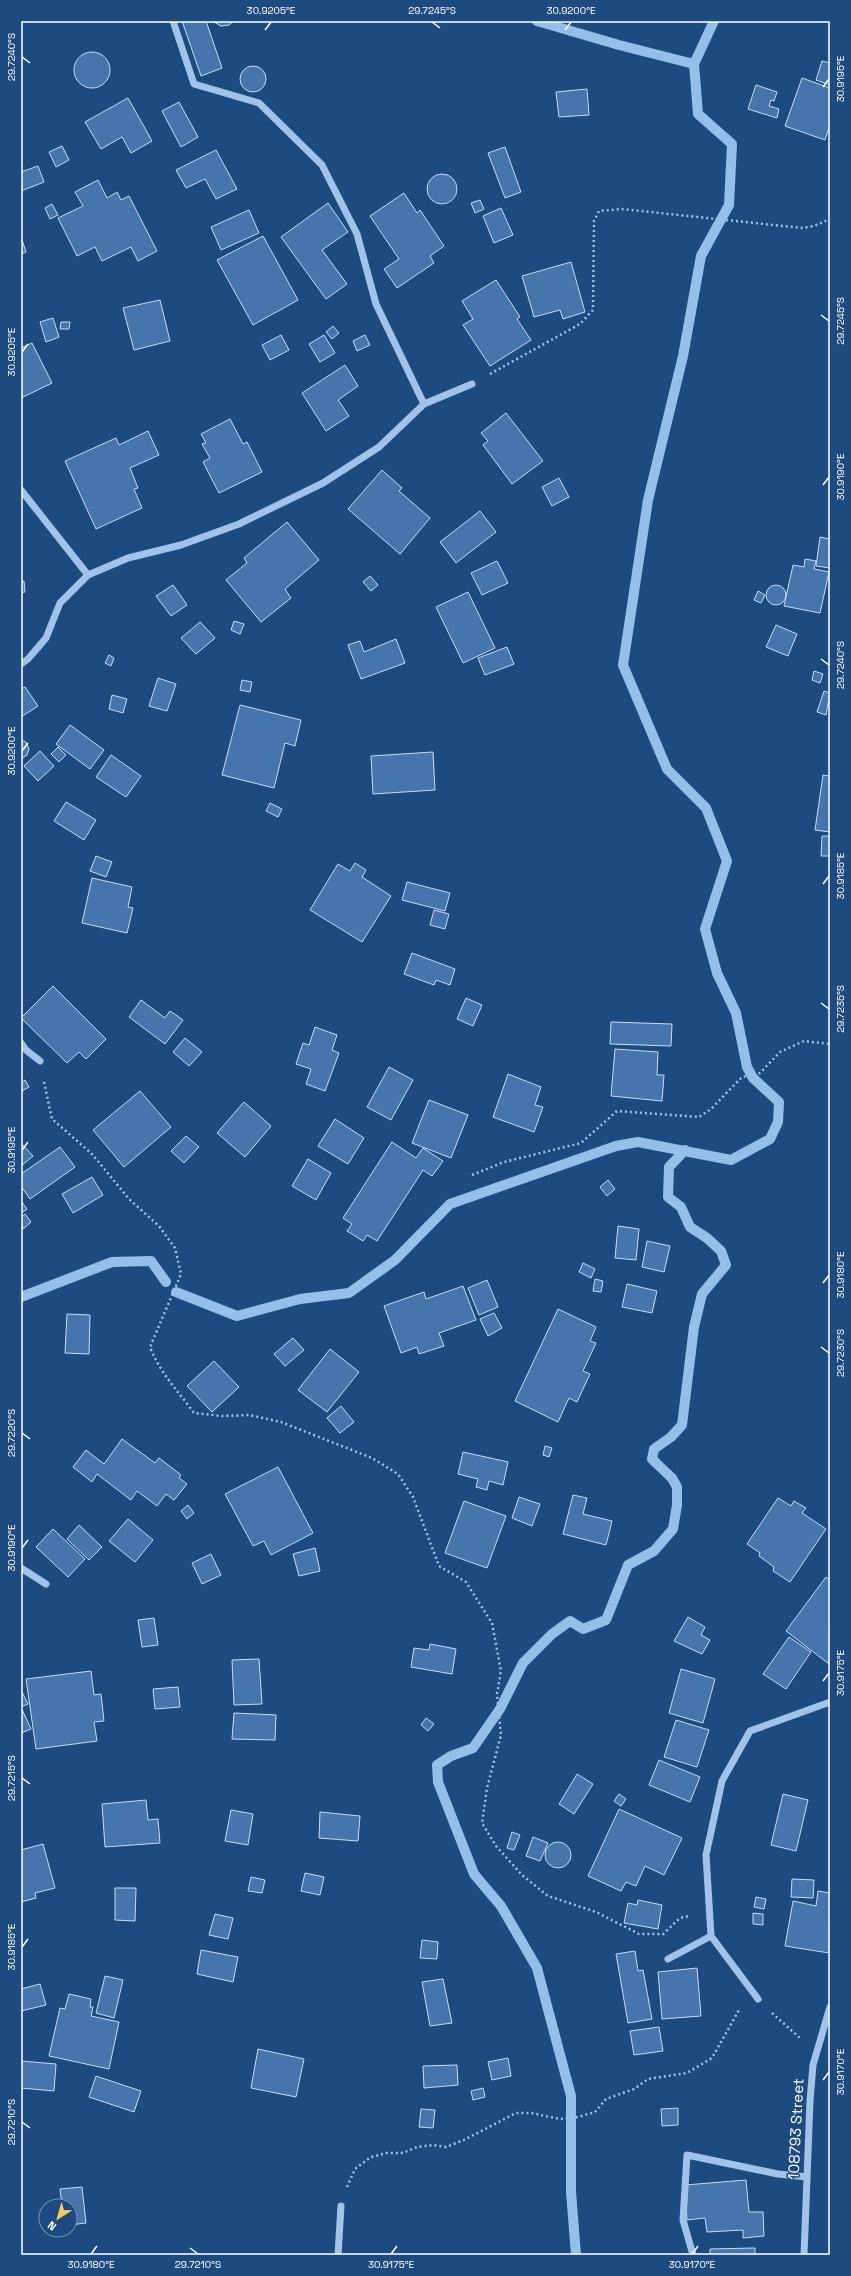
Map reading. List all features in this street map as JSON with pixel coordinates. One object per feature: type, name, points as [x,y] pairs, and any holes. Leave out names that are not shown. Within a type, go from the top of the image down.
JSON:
[{"type":"street","points":[[173,21],[194,84],[259,103],[322,165],[357,234],[376,304],[424,404]]},
{"type":"street","points":[[21,664],[28,660],[46,638],[60,603],[88,575],[128,558],[181,545],[239,524],[323,483],[379,447],[424,404],[472,384]]},
{"type":"street","points":[[21,490],[88,575]]},
{"type":"street","points":[[21,1043],[26,1050],[40,1061]]},
{"type":"street","points":[[21,1568],[46,1584]]},
{"type":"street","points":[[758,1998],[711,1936],[706,1855],[722,1781],[750,1731],[830,1702]]},
{"type":"street","points":[[668,1959],[711,1936]]},
{"type":"street","name":"108793 Street","points":[[804,2255],[810,2101],[817,2050],[830,2007]]},
{"type":"street","points":[[693,2255],[683,2220],[687,2155],[778,2174],[806,2177]]},
{"type":"street","points":[[338,2255],[341,2206]]},
{"type":"path","points":[[472,384],[580,324],[593,310],[594,221],[599,211],[622,209],[802,228],[814,226],[830,219]]},
{"type":"path","points":[[472,1175],[504,1162],[581,1143],[617,1111],[699,1117],[711,1109],[742,1077],[760,1073],[780,1052],[804,1041],[830,1044]]},
{"type":"path","points":[[40,1061],[52,1119],[92,1154],[129,1199],[159,1226],[175,1248],[181,1274],[150,1348],[157,1365],[169,1383],[194,1413],[222,1416],[249,1414],[281,1422],[372,1458],[398,1474],[413,1497],[438,1566],[466,1582],[492,1623],[501,1671],[497,1694],[502,1735],[487,1788],[482,1823],[496,1846],[522,1875],[548,1896],[596,1912],[639,1934],[663,1934],[680,1918],[710,1913]]},
{"type":"path","points":[[341,2206],[344,2193],[355,2169],[371,2157],[387,2153],[403,2153],[417,2147],[433,2145],[446,2147],[464,2140],[516,2113],[531,2113],[560,2119],[578,2117],[594,2112],[606,2099],[634,2089],[648,2079],[687,2073],[712,2058],[742,2005],[758,1998],[788,2028],[817,2050]]},
{"type":"building","points":[[182,21],[206,21],[222,68],[201,76]]},
{"type":"building","points":[[212,21],[234,21],[229,25],[221,26]]},
{"type":"building","points":[[92,52],[105,57],[110,70],[105,83],[92,88],[79,83],[74,70],[79,57]]},
{"type":"building","points":[[822,61],[830,63],[830,85],[816,80]]},
{"type":"building","points":[[253,66],[262,70],[266,79],[262,88],[253,92],[244,88],[240,79],[244,70]]},
{"type":"building","points":[[802,78],[830,88],[830,125],[825,140],[785,126]]},
{"type":"building","points":[[756,85],[777,92],[774,101],[771,100],[769,106],[779,109],[777,118],[748,109]]},
{"type":"building","points":[[587,89],[589,115],[559,117],[556,92]]},
{"type":"building","points":[[128,98],[152,141],[131,153],[122,137],[101,149],[85,122]]},
{"type":"building","points":[[179,102],[198,137],[181,147],[162,111]]},
{"type":"building","points":[[62,146],[69,160],[56,167],[49,152]]},
{"type":"building","points":[[505,147],[521,192],[505,198],[488,153]]},
{"type":"building","points":[[216,150],[237,189],[216,199],[205,179],[186,188],[176,170]]},
{"type":"building","points":[[38,166],[44,182],[21,191],[21,172]]},
{"type":"building","points":[[442,174],[452,179],[457,189],[452,199],[442,204],[432,199],[427,189],[432,179]]},
{"type":"building","points":[[98,180],[107,198],[117,192],[121,200],[129,196],[157,251],[138,261],[131,247],[102,261],[95,247],[77,256],[58,218],[83,206],[75,192]]},
{"type":"building","points":[[404,193],[417,213],[420,210],[444,246],[430,256],[434,263],[397,288],[384,269],[399,259],[370,216]]},
{"type":"building","points":[[480,200],[484,209],[475,213],[471,203]]},
{"type":"building","points":[[328,203],[348,232],[322,250],[347,284],[326,299],[281,237]]},
{"type":"building","points":[[52,204],[58,215],[50,219],[45,208]]},
{"type":"building","points":[[501,208],[513,235],[494,243],[483,216]]},
{"type":"building","points":[[249,210],[259,233],[221,250],[211,227]]},
{"type":"building","points":[[263,236],[298,300],[253,325],[217,260]]},
{"type":"building","points":[[21,237],[26,252],[21,254]]},
{"type":"building","points":[[571,262],[585,312],[563,319],[560,310],[534,317],[522,276]]},
{"type":"building","points":[[496,280],[520,317],[517,319],[531,340],[490,366],[463,325],[473,319],[462,301]]},
{"type":"building","points":[[160,300],[170,341],[134,350],[123,308]]},
{"type":"building","points":[[53,318],[59,337],[46,342],[40,322]]},
{"type":"building","points":[[61,322],[70,322],[69,329],[60,329]]},
{"type":"building","points":[[333,326],[339,333],[332,339],[326,332]]},
{"type":"building","points":[[281,335],[289,350],[270,360],[262,345]]},
{"type":"building","points":[[324,335],[335,353],[320,362],[309,344]]},
{"type":"building","points":[[365,335],[370,345],[357,351],[353,341]]},
{"type":"building","points":[[32,343],[52,383],[21,398],[21,348]]},
{"type":"building","points":[[345,365],[358,386],[338,400],[349,416],[326,431],[302,393]]},
{"type":"building","points":[[506,413],[543,461],[512,484],[483,445],[488,441],[481,433]]},
{"type":"building","points":[[230,419],[243,444],[247,442],[262,472],[219,493],[203,462],[210,458],[202,444],[206,443],[201,434]]},
{"type":"building","points":[[148,431],[159,455],[130,468],[138,488],[134,489],[142,508],[96,529],[65,461],[116,438],[119,445]]},
{"type":"building","points":[[382,470],[402,488],[399,491],[430,518],[400,554],[348,509]]},
{"type":"building","points":[[559,478],[569,497],[552,506],[542,487]]},
{"type":"building","points":[[480,511],[496,532],[456,563],[440,542]]},
{"type":"building","points":[[287,522],[319,560],[285,589],[291,598],[261,622],[226,580],[247,563],[244,558]]},
{"type":"building","points":[[820,537],[830,539],[830,568],[816,566]]},
{"type":"building","points":[[805,559],[816,561],[814,569],[829,572],[820,613],[784,606],[793,565],[804,567]]},
{"type":"building","points":[[497,561],[508,583],[482,595],[471,573]]},
{"type":"building","points":[[370,576],[378,585],[371,591],[363,582]]},
{"type":"building","points":[[24,581],[25,592],[21,593],[21,582]]},
{"type":"building","points":[[173,585],[187,605],[171,616],[156,596]]},
{"type":"building","points":[[776,585],[783,588],[786,595],[783,602],[776,605],[769,602],[766,595],[769,588]]},
{"type":"building","points":[[758,591],[765,595],[761,603],[754,600]]},
{"type":"building","points":[[468,592],[495,648],[463,663],[436,607]]},
{"type":"building","points":[[234,621],[244,624],[240,634],[231,630]]},
{"type":"building","points":[[200,622],[215,638],[196,654],[181,638]]},
{"type":"building","points":[[776,625],[797,634],[788,656],[766,647]]},
{"type":"building","points":[[396,639],[405,663],[361,679],[348,645],[360,641],[364,652]]},
{"type":"building","points":[[507,647],[514,664],[485,675],[478,658]]},
{"type":"building","points":[[109,655],[114,658],[111,666],[105,663]]},
{"type":"building","points":[[814,671],[823,674],[820,683],[812,680]]},
{"type":"building","points":[[158,678],[176,684],[167,711],[149,706]]},
{"type":"building","points":[[242,680],[252,682],[250,692],[240,690]]},
{"type":"building","points":[[25,687],[38,706],[21,717],[21,689]]},
{"type":"building","points":[[824,691],[830,693],[826,715],[817,712]]},
{"type":"building","points":[[112,695],[127,699],[123,713],[109,709]]},
{"type":"building","points":[[240,705],[301,720],[295,746],[285,743],[274,788],[222,775]]},
{"type":"building","points":[[70,725],[104,750],[90,769],[56,744]]},
{"type":"building","points":[[21,740],[26,742],[29,749],[27,755],[21,759]]},
{"type":"building","points":[[58,747],[66,755],[59,762],[51,754]]},
{"type":"building","points":[[40,751],[54,766],[38,781],[24,766]]},
{"type":"building","points":[[433,752],[435,790],[373,794],[371,756]]},
{"type":"building","points":[[111,755],[141,776],[126,797],[96,777]]},
{"type":"building","points":[[823,775],[830,776],[830,832],[815,830]]},
{"type":"building","points":[[66,802],[96,820],[84,840],[54,821]]},
{"type":"building","points":[[270,803],[282,809],[278,817],[266,811]]},
{"type":"building","points":[[822,836],[830,836],[830,856],[821,856]]},
{"type":"building","points":[[96,856],[112,862],[106,877],[90,871]]},
{"type":"building","points":[[355,863],[366,870],[362,877],[391,896],[362,942],[310,910],[338,864],[350,871]]},
{"type":"building","points":[[92,878],[132,887],[128,907],[133,908],[127,933],[82,923]]},
{"type":"building","points":[[407,882],[450,893],[445,911],[402,900]]},
{"type":"building","points":[[434,910],[449,914],[445,929],[430,925]]},
{"type":"building","points":[[412,953],[455,969],[450,985],[436,980],[434,985],[404,974]]},
{"type":"building","points":[[53,986],[106,1039],[86,1059],[79,1052],[67,1063],[21,1018]]},
{"type":"building","points":[[466,998],[482,1005],[473,1026],[457,1019]]},
{"type":"building","points":[[141,1000],[165,1018],[170,1011],[183,1020],[165,1044],[129,1017]]},
{"type":"building","points":[[611,1022],[672,1024],[671,1046],[610,1044]]},
{"type":"building","points":[[315,1027],[337,1035],[332,1050],[339,1053],[325,1091],[306,1084],[311,1069],[296,1064],[303,1043],[309,1045]]},
{"type":"building","points":[[185,1038],[202,1052],[189,1066],[173,1052]]},
{"type":"building","points":[[615,1049],[658,1052],[657,1075],[664,1075],[662,1101],[611,1096]]},
{"type":"building","points":[[389,1067],[413,1080],[391,1120],[367,1107]]},
{"type":"building","points":[[508,1074],[541,1087],[535,1105],[543,1107],[534,1132],[493,1117]]},
{"type":"building","points":[[25,1080],[29,1087],[22,1091],[21,1083]]},
{"type":"building","points":[[140,1091],[171,1127],[124,1167],[93,1130]]},
{"type":"building","points":[[429,1100],[468,1115],[451,1158],[412,1143]]},
{"type":"building","points":[[244,1102],[271,1126],[245,1157],[217,1133]]},
{"type":"building","points":[[335,1119],[364,1138],[348,1164],[318,1146]]},
{"type":"building","points":[[186,1136],[199,1147],[184,1163],[171,1151]]},
{"type":"building","points":[[392,1142],[416,1158],[423,1148],[443,1161],[432,1176],[423,1170],[377,1241],[367,1235],[363,1241],[347,1231],[352,1224],[343,1218]]},
{"type":"building","points":[[21,1143],[33,1156],[21,1166]]},
{"type":"building","points":[[60,1147],[75,1167],[30,1199],[21,1186],[21,1174]]},
{"type":"building","points":[[308,1159],[331,1173],[316,1200],[292,1186]]},
{"type":"building","points":[[92,1177],[103,1195],[73,1213],[62,1194]]},
{"type":"building","points":[[608,1180],[615,1189],[607,1196],[600,1187]]},
{"type":"building","points":[[21,1201],[27,1209],[21,1213]]},
{"type":"building","points":[[25,1214],[31,1222],[23,1229],[21,1218]]},
{"type":"building","points":[[618,1226],[639,1229],[636,1260],[615,1258]]},
{"type":"building","points":[[647,1241],[670,1246],[664,1272],[642,1267]]},
{"type":"building","points":[[583,1263],[595,1269],[591,1278],[579,1272]]},
{"type":"building","points":[[595,1279],[603,1281],[601,1292],[593,1291]]},
{"type":"building","points":[[487,1280],[498,1307],[479,1315],[468,1288]]},
{"type":"building","points":[[627,1284],[657,1291],[652,1313],[622,1307]]},
{"type":"building","points":[[463,1286],[476,1320],[439,1333],[444,1346],[419,1354],[417,1347],[401,1353],[384,1306],[424,1292],[426,1299]]},
{"type":"building","points":[[558,1309],[596,1327],[590,1341],[596,1343],[583,1371],[590,1374],[577,1402],[569,1398],[558,1422],[515,1401]]},
{"type":"building","points":[[494,1313],[502,1328],[488,1336],[480,1319]]},
{"type":"building","points":[[67,1314],[90,1315],[89,1354],[65,1353]]},
{"type":"building","points":[[293,1338],[304,1350],[285,1366],[274,1354]]},
{"type":"building","points":[[330,1349],[359,1372],[327,1412],[298,1390]]},
{"type":"building","points":[[214,1361],[239,1387],[212,1412],[187,1386]]},
{"type":"building","points":[[341,1406],[354,1422],[340,1433],[327,1418]]},
{"type":"building","points":[[122,1439],[155,1463],[159,1458],[181,1475],[179,1478],[187,1484],[174,1500],[166,1494],[157,1506],[137,1491],[131,1500],[97,1474],[92,1482],[73,1467],[86,1450],[104,1464]]},
{"type":"building","points":[[545,1446],[552,1448],[549,1457],[543,1455]]},
{"type":"building","points":[[463,1452],[508,1462],[503,1485],[489,1481],[487,1490],[476,1487],[478,1479],[458,1474]]},
{"type":"building","points":[[278,1467],[313,1533],[271,1555],[264,1541],[253,1546],[225,1494]]},
{"type":"building","points":[[573,1495],[587,1498],[583,1514],[612,1521],[606,1545],[563,1534]]},
{"type":"building","points":[[519,1497],[540,1504],[532,1526],[512,1518]]},
{"type":"building","points":[[778,1498],[791,1506],[794,1501],[806,1508],[802,1513],[826,1529],[790,1582],[773,1571],[774,1567],[759,1556],[760,1553],[747,1544]]},
{"type":"building","points":[[464,1501],[506,1516],[487,1568],[445,1553]]},
{"type":"building","points":[[188,1505],[194,1513],[187,1519],[181,1511]]},
{"type":"building","points":[[128,1519],[153,1540],[135,1562],[109,1541]]},
{"type":"building","points":[[79,1525],[102,1547],[89,1560],[67,1539]]},
{"type":"building","points":[[53,1529],[85,1559],[68,1577],[36,1547]]},
{"type":"building","points":[[315,1548],[320,1571],[299,1576],[293,1554]]},
{"type":"building","points":[[211,1554],[221,1575],[202,1584],[192,1563]]},
{"type":"building","points":[[826,1577],[830,1580],[829,1664],[786,1631]]},
{"type":"building","points":[[688,1617],[705,1627],[701,1635],[710,1640],[702,1654],[674,1641]]},
{"type":"building","points":[[154,1618],[158,1645],[142,1647],[138,1620]]},
{"type":"building","points":[[789,1637],[811,1652],[786,1689],[763,1674]]},
{"type":"building","points":[[430,1644],[456,1649],[452,1674],[411,1667],[414,1648],[429,1650]]},
{"type":"building","points":[[259,1659],[262,1704],[234,1705],[232,1660]]},
{"type":"building","points":[[681,1669],[715,1679],[703,1723],[669,1713]]},
{"type":"building","points":[[91,1671],[94,1695],[101,1694],[104,1721],[94,1722],[97,1741],[36,1749],[26,1679]]},
{"type":"building","points":[[178,1687],[180,1707],[155,1709],[153,1689]]},
{"type":"building","points":[[21,1690],[28,1704],[21,1707]]},
{"type":"building","points":[[21,1707],[31,1729],[21,1733]]},
{"type":"building","points":[[234,1713],[276,1715],[275,1740],[232,1739]]},
{"type":"building","points":[[426,1718],[434,1724],[428,1731],[421,1725]]},
{"type":"building","points":[[676,1720],[709,1730],[697,1767],[664,1757]]},
{"type":"building","points":[[659,1760],[700,1777],[690,1802],[649,1785]]},
{"type":"building","points":[[577,1774],[593,1784],[574,1814],[559,1804]]},
{"type":"building","points":[[619,1794],[626,1799],[621,1806],[614,1801]]},
{"type":"building","points":[[783,1794],[808,1800],[796,1851],[771,1845]]},
{"type":"building","points":[[146,1800],[148,1820],[158,1819],[160,1843],[105,1847],[102,1804]]},
{"type":"building","points":[[619,1809],[682,1838],[664,1875],[645,1866],[636,1886],[626,1882],[621,1891],[588,1876]]},
{"type":"building","points":[[231,1810],[253,1814],[248,1845],[225,1841]]},
{"type":"building","points":[[320,1812],[360,1816],[358,1841],[319,1838]]},
{"type":"building","points":[[512,1832],[520,1835],[514,1850],[507,1848]]},
{"type":"building","points":[[533,1837],[548,1843],[540,1861],[526,1856]]},
{"type":"building","points":[[558,1842],[567,1846],[571,1855],[567,1864],[558,1868],[549,1864],[545,1855],[549,1846]]},
{"type":"building","points":[[43,1844],[55,1888],[35,1893],[36,1898],[21,1902],[21,1850]]},
{"type":"building","points":[[305,1873],[324,1877],[320,1895],[301,1891]]},
{"type":"building","points":[[251,1877],[265,1880],[262,1893],[248,1891]]},
{"type":"building","points":[[792,1879],[814,1880],[813,1898],[791,1897]]},
{"type":"building","points":[[115,1888],[136,1888],[135,1921],[115,1920]]},
{"type":"building","points":[[818,1891],[830,1893],[829,1953],[785,1946],[793,1901],[816,1906]]},
{"type":"building","points":[[756,1897],[766,1899],[764,1909],[754,1907]]},
{"type":"building","points":[[638,1900],[662,1905],[658,1929],[624,1923],[628,1903],[637,1905]]},
{"type":"building","points":[[753,1913],[763,1914],[763,1925],[753,1924]]},
{"type":"building","points":[[215,1914],[233,1918],[228,1939],[209,1935]]},
{"type":"building","points":[[422,1940],[438,1942],[437,1959],[420,1958]]},
{"type":"building","points":[[201,1950],[238,1957],[233,1982],[197,1974]]},
{"type":"building","points":[[635,1951],[638,1971],[643,1970],[652,2019],[628,2023],[616,1954]]},
{"type":"building","points":[[697,1968],[701,2016],[662,2019],[658,1972]]},
{"type":"building","points":[[105,1976],[123,1980],[114,2018],[96,2013]]},
{"type":"building","points":[[443,1979],[452,2023],[430,2026],[422,1982]]},
{"type":"building","points":[[40,1984],[46,2005],[21,2011],[21,1989]]},
{"type":"building","points":[[69,1994],[91,1999],[90,2007],[93,2007],[91,2016],[119,2022],[109,2069],[49,2056],[60,2008],[65,2009]]},
{"type":"building","points":[[659,2027],[663,2051],[634,2055],[630,2031]]},
{"type":"building","points":[[258,2049],[304,2059],[296,2097],[251,2088]]},
{"type":"building","points":[[508,2058],[511,2076],[492,2080],[488,2062]]},
{"type":"building","points":[[21,2061],[56,2064],[54,2091],[21,2088]]},
{"type":"building","points":[[457,2065],[458,2085],[424,2088],[423,2066]]},
{"type":"building","points":[[96,2076],[141,2091],[134,2112],[89,2097]]},
{"type":"building","points":[[483,2088],[485,2097],[473,2100],[471,2091]]},
{"type":"building","points":[[678,2108],[678,2125],[662,2126],[661,2109]]},
{"type":"building","points":[[421,2109],[435,2110],[433,2128],[419,2127]]},
{"type":"building","points":[[746,2180],[749,2212],[763,2212],[764,2236],[743,2238],[743,2230],[707,2232],[705,2218],[687,2220],[685,2185]]},
{"type":"building","points":[[82,2187],[86,2223],[78,2224],[78,2198],[61,2198],[60,2189]]},
{"type":"building","points":[[755,2248],[755,2255],[710,2255],[710,2249]]},
{"type":"waterway","points":[[537,21],[619,45],[694,64]]},
{"type":"waterway","points":[[176,1292],[237,1316],[300,1299],[349,1293],[395,1260],[450,1204],[616,1146],[638,1142],[731,1160],[770,1139],[778,1122],[779,1102],[753,1078],[747,1067],[736,1013],[717,973],[705,929],[727,861],[706,808],[667,769],[623,665],[648,500],[683,356],[701,256],[729,205],[732,144],[698,114],[694,64],[714,21]]},
{"type":"waterway","points":[[576,2255],[571,2192],[571,2096],[537,1968],[501,1906],[474,1874],[438,1782],[437,1765],[451,1756],[473,1748],[500,1709],[523,1663],[552,1634],[570,1621],[583,1629],[606,1620],[628,1565],[654,1551],[673,1529],[677,1505],[677,1487],[672,1478],[652,1459],[654,1449],[671,1437],[682,1425],[694,1327],[702,1294],[726,1265],[721,1251],[707,1238],[690,1227],[681,1207],[668,1197],[669,1167],[685,1150]]},
{"type":"waterway","points":[[21,1297],[112,1262],[151,1261],[166,1282]]}]
